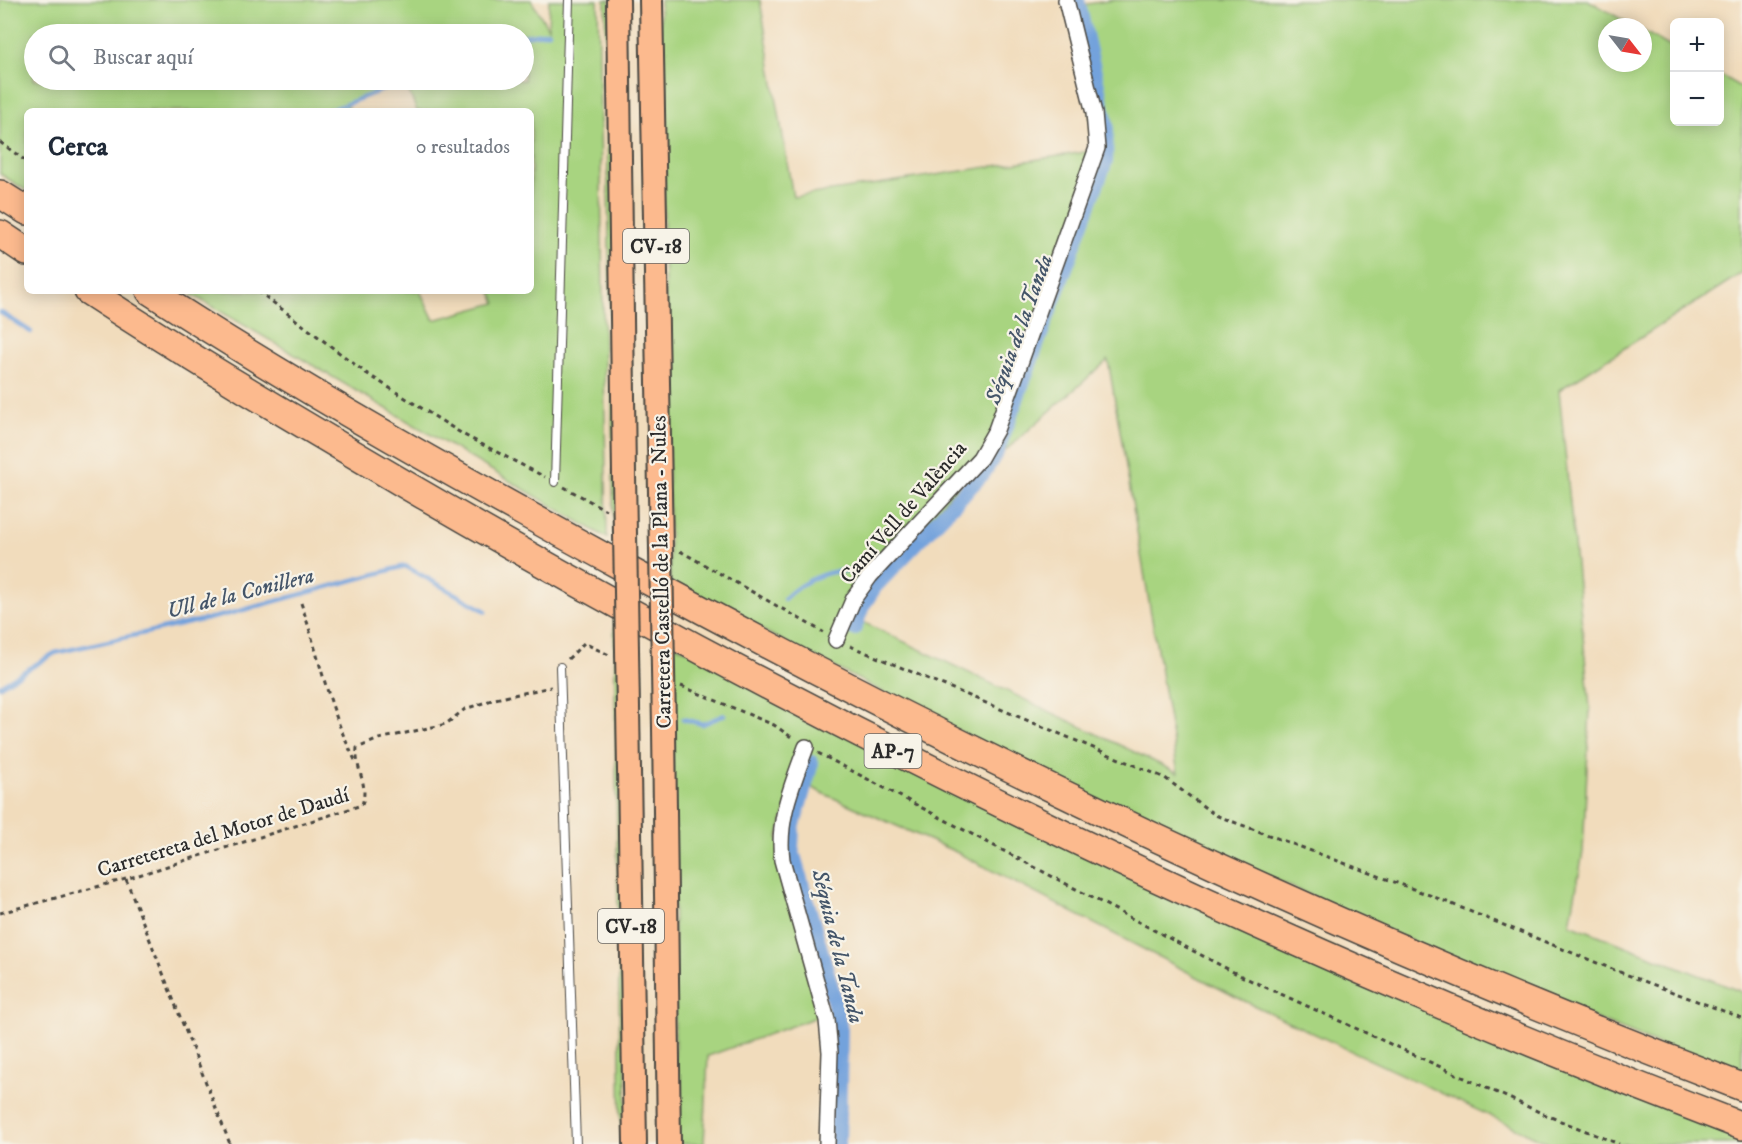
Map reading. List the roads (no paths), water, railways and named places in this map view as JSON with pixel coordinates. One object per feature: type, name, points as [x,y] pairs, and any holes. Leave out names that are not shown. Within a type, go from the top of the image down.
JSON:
[{"type":"highway","points":[[0,194],[24,209]]},
{"type":"highway","points":[[0,234],[24,250]]},
{"type":"highway","name":"AP-7","points":[[93,294],[200,364],[480,528],[680,640],[897,753],[1266,928],[1456,1011],[1742,1126]]},
{"type":"highway","name":"AP-7","points":[[155,294],[219,336],[496,498],[918,723],[1256,886],[1651,1052],[1742,1087]]},
{"type":"main road","name":"Carretera Castelló de la Plana - Nules","points":[[618,0],[634,1144]]},
{"type":"main road","name":"Carretera Castelló de la Plana - Nules","points":[[651,0],[669,1144]]},
{"type":"street","name":"Camí Vell de València","points":[[836,640],[854,598],[870,576],[980,458],[992,441],[1097,148],[1094,113],[1066,0]]},
{"type":"street","points":[[806,747],[786,804],[779,837],[782,860],[827,1020],[830,1052],[827,1144]]},
{"type":"lane","points":[[555,482],[569,0]]},
{"type":"lane","points":[[0,245],[24,259]]},
{"type":"lane","points":[[82,294],[200,364]]},
{"type":"lane","points":[[561,667],[576,1144]]},
{"type":"waterway","name":"Séquia de la Tanda","points":[[854,628],[862,606],[875,586],[983,473],[997,450],[1105,161],[1106,124],[1077,0]]},
{"type":"waterway","points":[[534,34],[549,32]]},
{"type":"waterway","points":[[336,108],[382,90]]},
{"type":"waterway","points":[[0,312],[31,332]]},
{"type":"waterway","name":"Ull de la Conillera","points":[[0,686],[55,653],[225,615],[405,566],[486,611]]},
{"type":"waterway","name":"Ull de la Conillera","points":[[784,599],[800,586],[819,576],[840,571],[859,574]]},
{"type":"waterway","name":"Ull de la Conillera","points":[[683,719],[703,724],[724,715]]},
{"type":"waterway","name":"Séquia de la Tanda","points":[[811,763],[792,828],[791,848],[831,987],[840,1030],[838,1144]]}]
